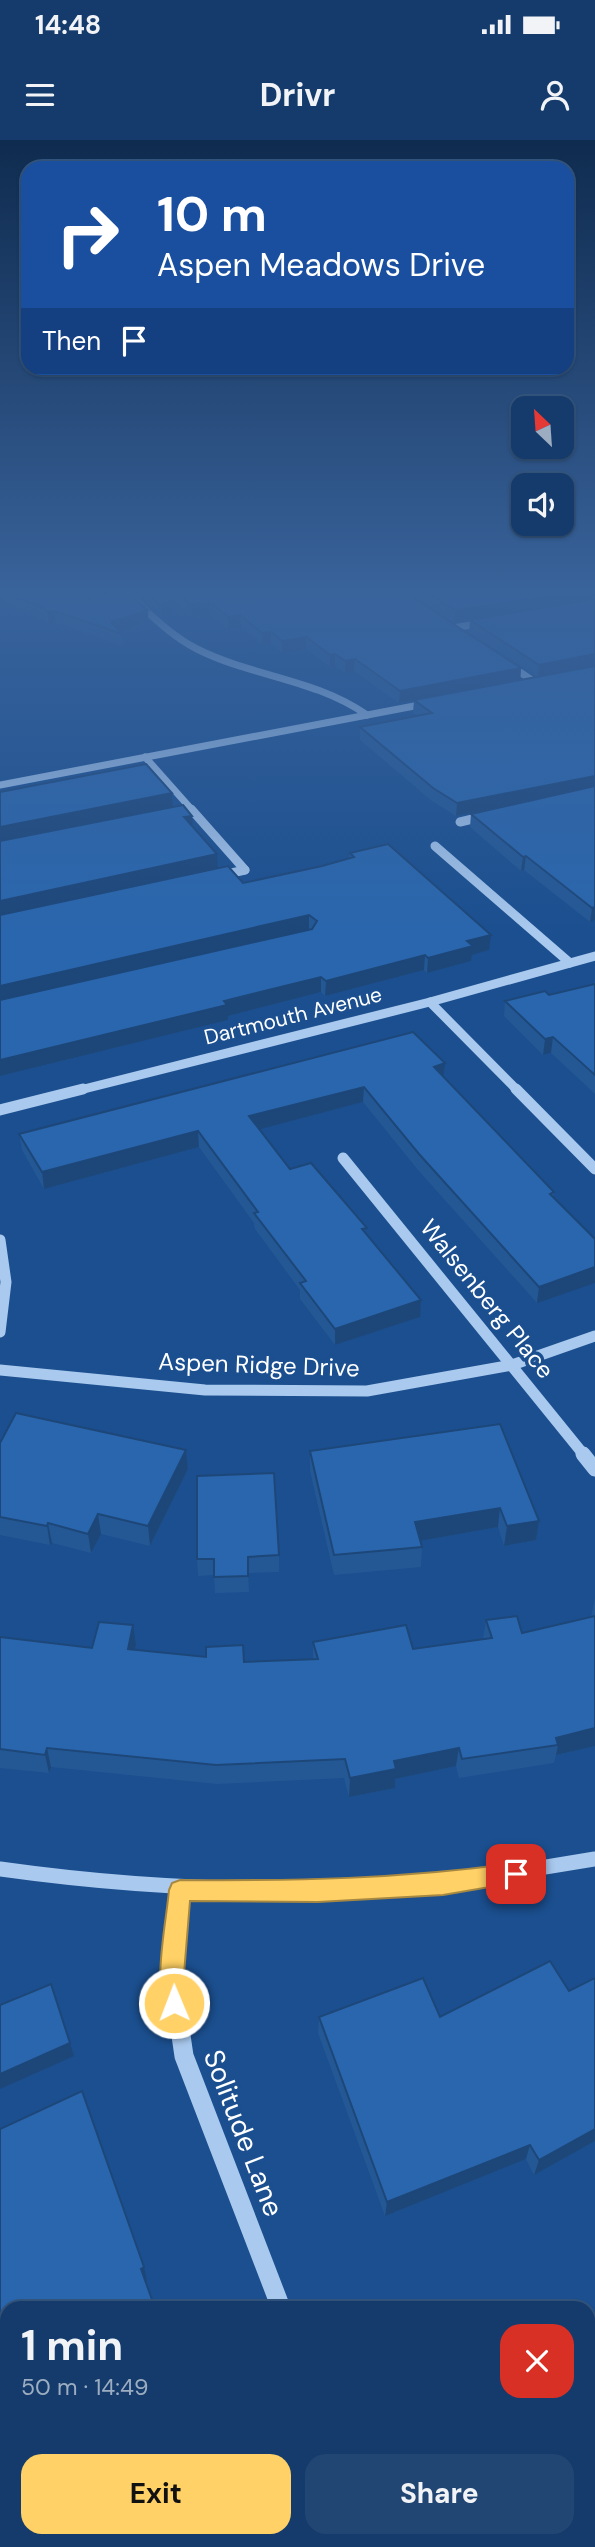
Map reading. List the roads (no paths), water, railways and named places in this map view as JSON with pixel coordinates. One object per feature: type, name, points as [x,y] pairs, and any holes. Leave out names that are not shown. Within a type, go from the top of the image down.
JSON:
[{"type":"street","points":[[355,707],[367,715]]},
{"type":"street","points":[[0,785],[407,707]]},
{"type":"street","points":[[145,757],[245,870],[204,879]]},
{"type":"street","points":[[177,814],[190,811]]},
{"type":"street","points":[[460,822],[500,813]]},
{"type":"street","points":[[436,846],[570,963]]},
{"type":"street","name":"Dartmouth Avenue","points":[[0,1110],[430,1002],[595,956]]},
{"type":"street","points":[[430,1002],[595,1169]]},
{"type":"street","name":"Walsenberg Place","points":[[343,1158],[595,1469]]},
{"type":"street","points":[[0,1240],[6,1282],[0,1332]]},
{"type":"street","name":"Aspen Ridge Drive","points":[[0,1370],[205,1390],[367,1391],[512,1365],[595,1336]]},
{"type":"street","points":[[0,1869],[180,1890],[256,1893],[404,1887],[498,1877],[595,1859]]},
{"type":"street","name":"Solitude Lane","points":[[180,1890],[172,1974],[174,2003],[184,2056],[278,2301]]}]
